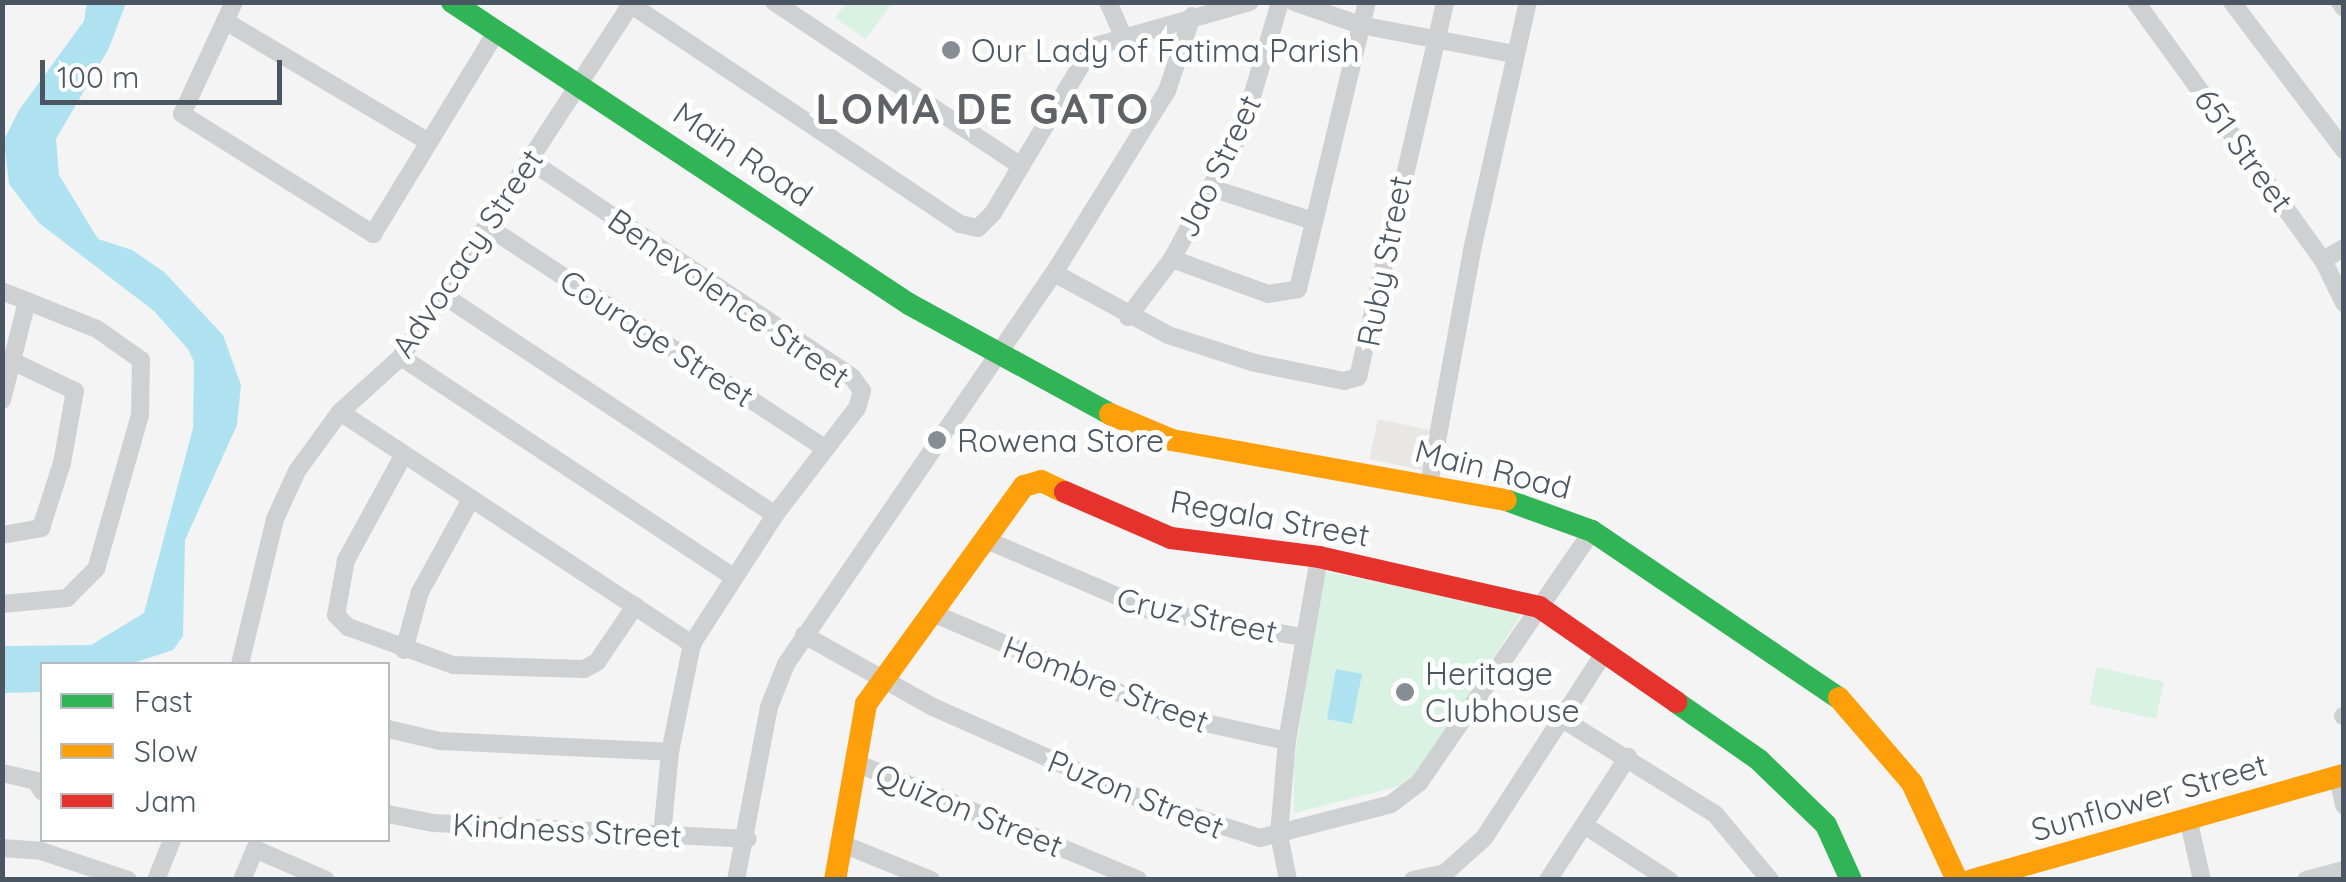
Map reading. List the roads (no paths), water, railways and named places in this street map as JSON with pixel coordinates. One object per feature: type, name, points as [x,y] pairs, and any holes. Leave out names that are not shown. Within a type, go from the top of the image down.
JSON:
[{"type":"main road","name":"Main Road","points":[[452,2],[999,359],[1172,440],[1533,507],[1592,530],[1808,672],[1855,711],[1912,783],[1957,880]]},
{"type":"main road","name":"Regala Street","points":[[835,880],[845,845],[856,733],[880,682],[1024,486],[1041,481],[1171,538],[1319,557],[1539,606],[1794,792],[1826,825],[1851,880]]},
{"type":"main road","name":"Sunflower Street","points":[[1972,880],[2041,871],[2188,818],[2340,776]]},
{"type":"street","points":[[234,2],[182,114],[372,234],[497,31]]},
{"type":"street","points":[[1108,2],[1123,35]]},
{"type":"street","points":[[630,3],[960,224],[978,228],[994,213],[1092,47],[1123,35],[1250,2]]},
{"type":"street","name":"Jao Street","points":[[1128,317],[1172,259],[1243,127],[1280,2]]},
{"type":"street","points":[[1294,2],[1360,25],[1436,36],[1513,54]]},
{"type":"street","points":[[1172,259],[1287,295],[1303,279],[1310,220],[1366,2]]},
{"type":"street","name":"Ruby Street","points":[[1054,273],[1128,317],[1254,363],[1344,381],[1358,377],[1445,2]]},
{"type":"street","points":[[1429,485],[1513,54],[1528,2]]},
{"type":"street","name":"651 Street","points":[[2136,2],[2323,260],[2344,303]]},
{"type":"street","points":[[2232,2],[2344,150]]},
{"type":"street","name":"Advocacy Street","points":[[242,662],[276,518],[297,471],[340,412],[400,356],[630,3]]},
{"type":"street","points":[[782,4],[1022,166]]},
{"type":"street","points":[[736,880],[748,838],[770,706],[804,636],[999,359],[1054,273],[1167,91],[1192,16]]},
{"type":"street","points":[[225,21],[429,142]]},
{"type":"street","name":"Benevolence Street","points":[[529,160],[852,377],[862,391],[857,408],[776,515],[692,644],[670,752],[662,835]]},
{"type":"street","points":[[1211,188],[1310,220]]},
{"type":"street","name":"Courage Street","points":[[488,226],[826,449]]},
{"type":"street","points":[[2323,260],[2344,248]]},
{"type":"street","points":[[2,290],[97,329],[140,360],[140,415],[96,569],[67,598],[2,604]]},
{"type":"street","points":[[443,295],[776,515]]},
{"type":"street","points":[[2,400],[27,301]]},
{"type":"street","points":[[400,356],[734,578]]},
{"type":"street","points":[[2,535],[41,528],[62,464],[74,392],[12,361]]},
{"type":"street","points":[[340,412],[692,644]]},
{"type":"street","points":[[403,456],[346,560],[336,615],[404,650],[453,665],[584,669],[597,662],[635,606]]},
{"type":"street","points":[[404,650],[420,592],[470,501]]},
{"type":"street","name":"Puzon Street","points":[[804,636],[880,682],[1145,801],[1233,834],[1279,834],[1391,804],[1419,784],[1592,530]]},
{"type":"street","name":"Cruz Street","points":[[984,539],[1150,610],[1302,637]]},
{"type":"street","points":[[1288,880],[1279,834],[1286,741],[1319,557]]},
{"type":"street","name":"Hombre Street","points":[[930,612],[1174,716],[1286,741]]},
{"type":"street","points":[[1413,880],[1445,873],[1484,838],[1604,653]]},
{"type":"street","points":[[1564,720],[1715,814],[1770,880]]},
{"type":"street","points":[[390,729],[440,741],[670,752]]},
{"type":"street","points":[[1548,880],[1587,827],[1628,757]]},
{"type":"street","name":"Quizon Street","points":[[854,762],[1139,880]]},
{"type":"street","points":[[2,773],[36,781],[40,788]]},
{"type":"street","points":[[2340,776],[2344,805]]},
{"type":"street","name":"Kindness Street","points":[[390,814],[434,823],[748,838]]},
{"type":"street","points":[[2188,818],[2202,880]]},
{"type":"street","points":[[1587,827],[1669,880]]},
{"type":"street","points":[[41,842],[41,852]]},
{"type":"street","points":[[156,880],[171,842]]},
{"type":"street","points":[[845,845],[931,880]]},
{"type":"street","points":[[2,848],[41,852],[73,871],[128,880]]},
{"type":"street","points":[[242,880],[255,849],[325,879]]},
{"type":"street","points":[[2306,880],[2344,870]]},
{"type":"water","points":[[87,3],[126,3],[109,48],[56,139],[59,175],[98,239],[132,250],[164,272],[223,335],[241,385],[237,425],[185,540],[183,636],[173,650],[136,662],[40,662],[40,692],[3,693],[3,646],[91,645],[144,613],[193,428],[194,362],[188,349],[154,311],[39,223],[9,184],[4,140],[19,110],[84,21]]},
{"type":"water","points":[[1336,669],[1362,674],[1352,724],[1327,719]]},
{"type":"place","name":"Our Lady of Fatima Parish","points":[[951,50]]},
{"type":"place","name":"Rowena Store","points":[[937,440]]},
{"type":"place","name":"Heritage Clubhouse","points":[[1405,692]]},
{"type":"district","name":"LOMA DE GATO","points":[[983,109]]}]
